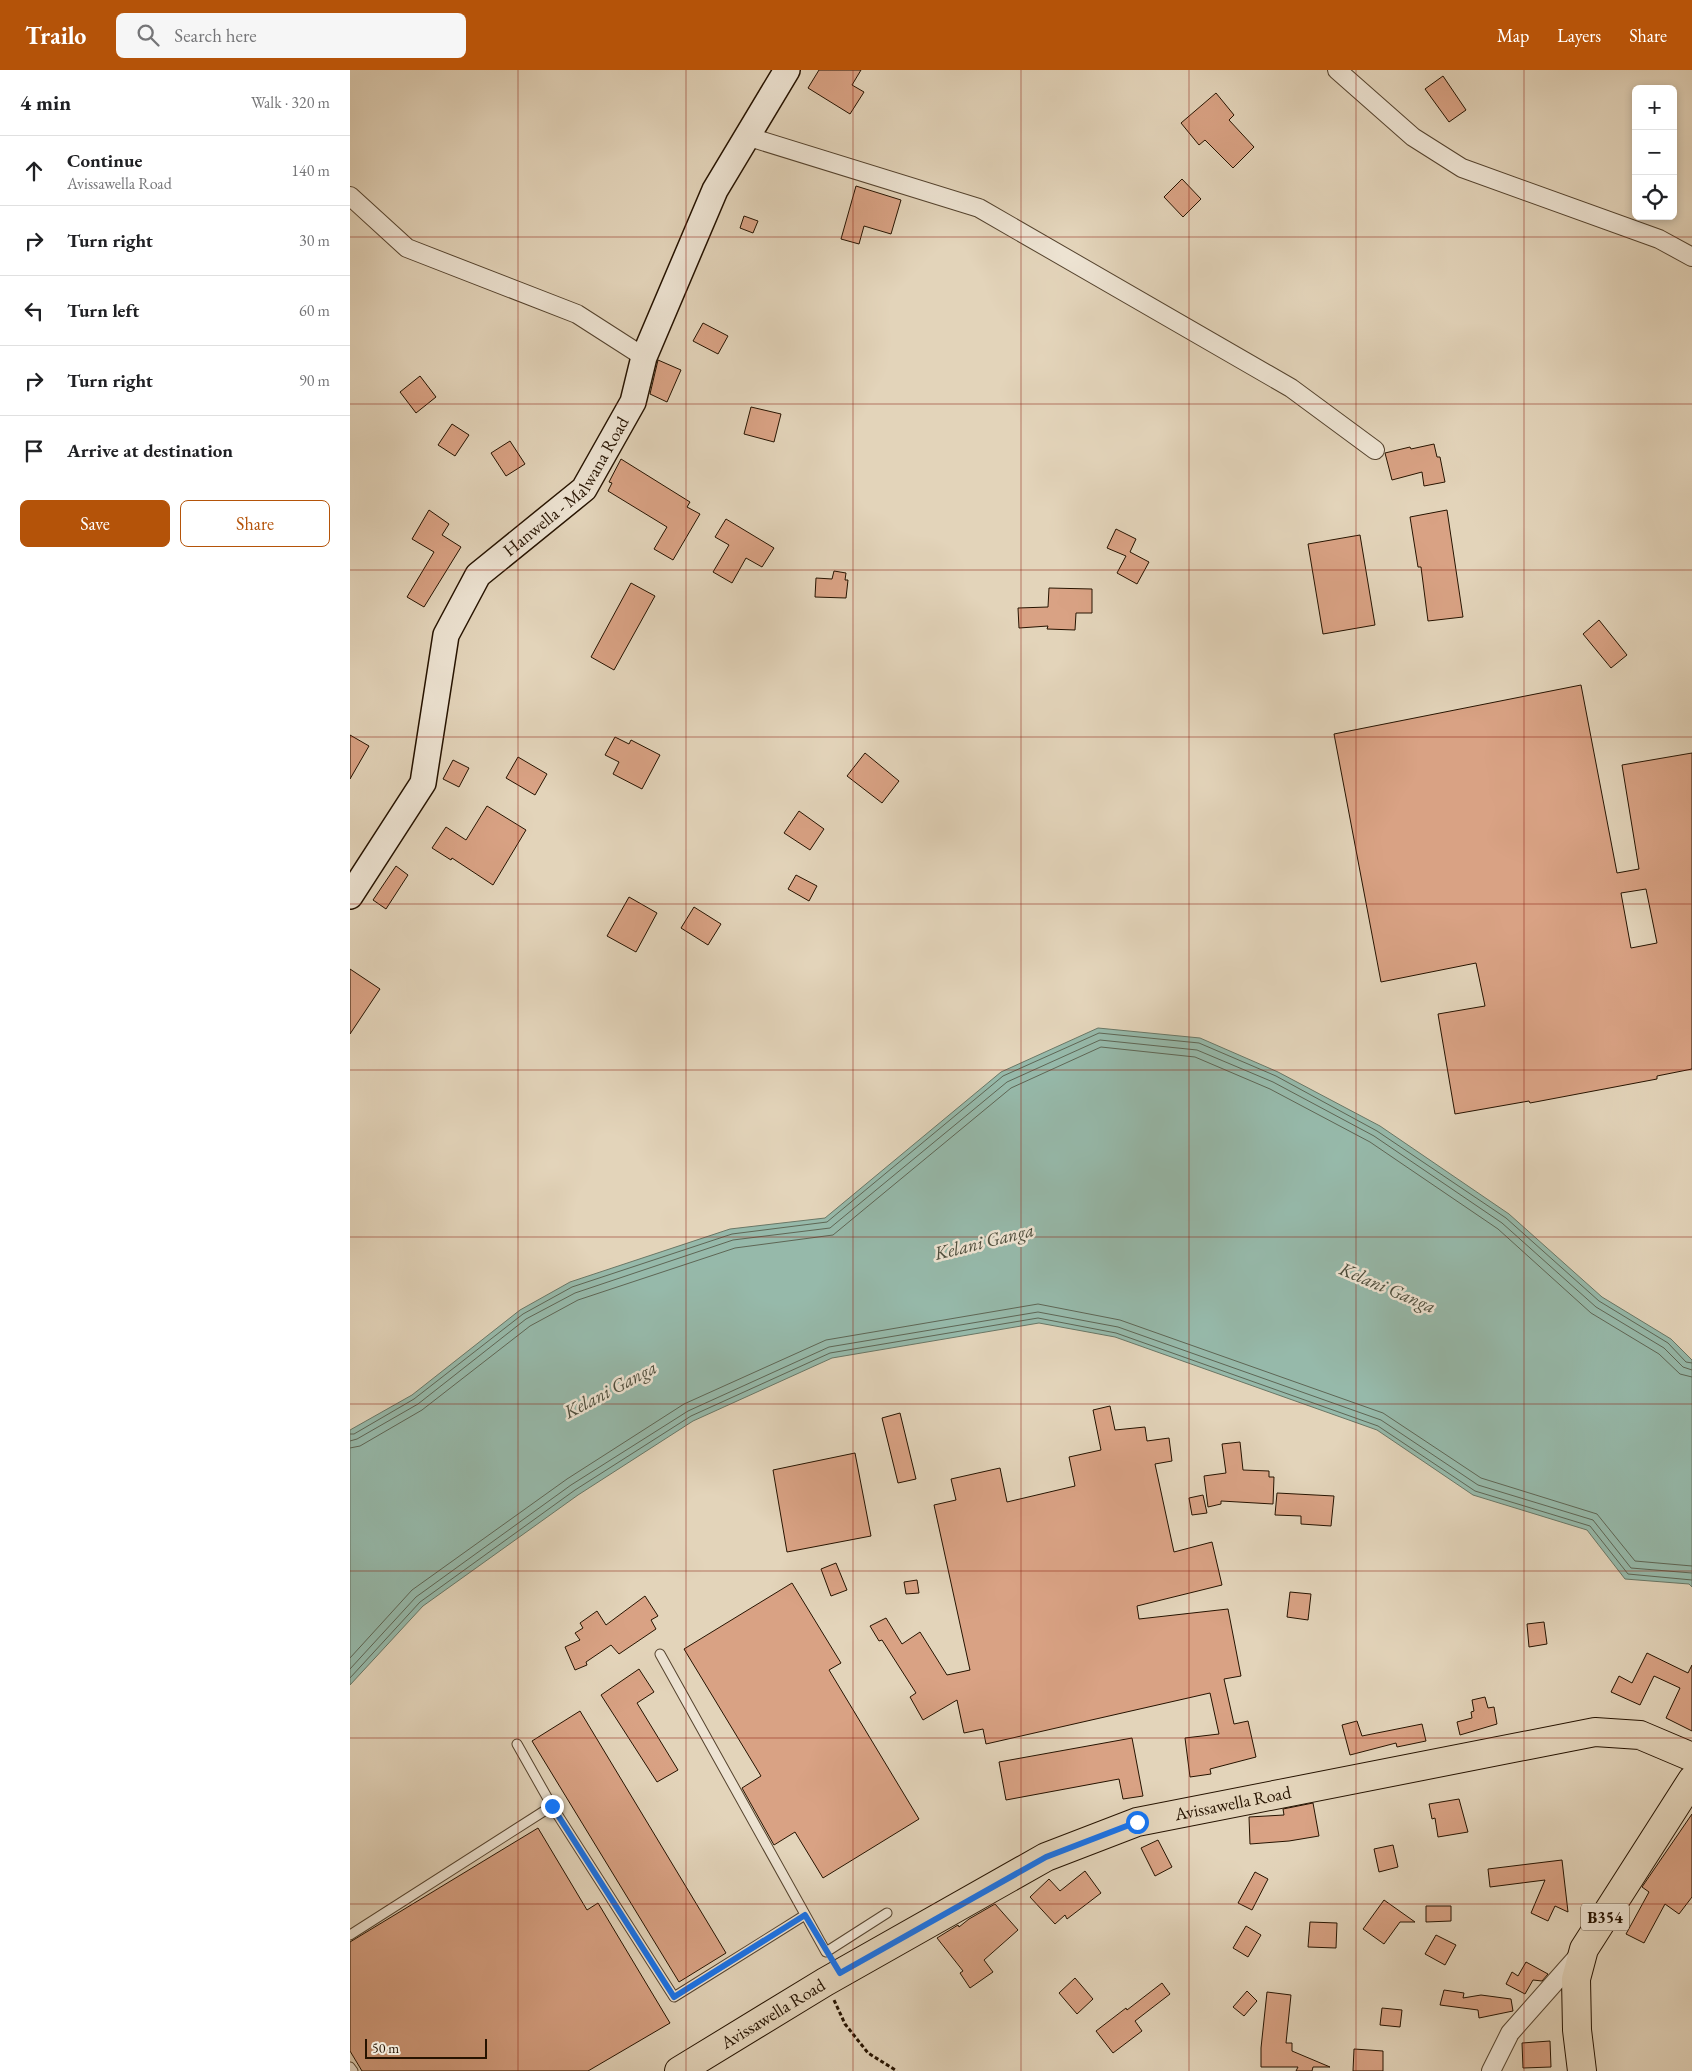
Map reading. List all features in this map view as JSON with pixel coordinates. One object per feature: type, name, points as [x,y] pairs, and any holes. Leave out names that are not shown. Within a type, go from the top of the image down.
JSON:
[{"type":"main road","name":"Avissawella Road","points":[[679,2071],[831,1966],[1046,1857],[1137,1822],[1595,1732],[1640,1735],[1692,1757]]},
{"type":"main road","name":"B354","points":[[1582,2071],[1576,2030],[1576,1979],[1584,1949],[1692,1780]]},
{"type":"street","name":"Hanwella - Malwana Road","points":[[350,896],[423,782],[446,635],[478,576],[584,489],[634,402],[644,357],[715,190],[787,70]]},
{"type":"street","points":[[1337,70],[1413,137],[1462,168],[1659,239],[1692,257]]},
{"type":"street","points":[[746,136],[979,208],[1292,388],[1375,450]]},
{"type":"street","points":[[350,196],[407,248],[577,314],[644,357]]},
{"type":"street","points":[[1491,2071],[1510,2033],[1584,1949]]},
{"type":"lane","points":[[660,1654],[805,1915],[831,1966],[887,1913]]},
{"type":"lane","points":[[517,1744],[552,1806],[674,1997],[805,1915]]},
{"type":"lane","points":[[350,1935],[552,1806]]},
{"type":"lane","points":[[350,2067],[352,2071]]},
{"type":"path","points":[[831,1966],[845,2024],[868,2053],[897,2071]]},
{"type":"water","name":"Kelani Ganga","points":[[1098,1028],[1200,1038],[1278,1072],[1380,1126],[1509,1214],[1602,1297],[1671,1339],[1692,1360],[1692,1587],[1689,1584],[1625,1579],[1587,1530],[1473,1495],[1377,1430],[1115,1337],[1039,1323],[832,1358],[693,1421],[578,1495],[423,1606],[350,1685],[350,1430],[412,1395],[520,1310],[570,1282],[730,1229],[825,1218],[1001,1072]]},
{"type":"building","points":[[819,70],[861,70],[852,85],[864,92],[850,114],[808,88]]},
{"type":"building","points":[[1443,76],[1466,110],[1449,122],[1425,89]]},
{"type":"building","points":[[1216,93],[1234,115],[1229,120],[1254,147],[1233,168],[1205,140],[1199,145],[1181,123]]},
{"type":"building","points":[[1182,179],[1201,199],[1183,217],[1164,197]]},
{"type":"building","points":[[856,186],[901,200],[891,234],[864,226],[859,244],[841,239]]},
{"type":"building","points":[[744,216],[758,221],[753,233],[740,228]]},
{"type":"building","points":[[703,323],[728,336],[718,354],[693,341]]},
{"type":"building","points":[[658,360],[681,370],[667,402],[650,394]]},
{"type":"building","points":[[420,376],[436,397],[416,413],[400,392]]},
{"type":"building","points":[[751,407],[781,414],[774,442],[744,434]]},
{"type":"building","points":[[452,424],[469,435],[455,456],[438,445]]},
{"type":"building","points":[[510,441],[525,464],[506,476],[491,453]]},
{"type":"building","points":[[1434,444],[1437,457],[1440,457],[1445,482],[1424,486],[1422,472],[1392,480],[1385,453]]},
{"type":"building","points":[[621,459],[690,502],[687,507],[700,514],[673,560],[654,549],[667,527],[608,491],[612,483],[609,482]]},
{"type":"building","points":[[429,510],[449,524],[442,535],[461,547],[424,607],[407,597],[434,552],[412,539]]},
{"type":"building","points":[[1447,510],[1463,617],[1428,621],[1421,567],[1418,567],[1410,517]]},
{"type":"building","points":[[726,519],[774,548],[762,567],[746,558],[732,583],[713,572],[729,545],[715,537]]},
{"type":"building","points":[[1116,529],[1136,539],[1130,552],[1149,562],[1137,584],[1117,573],[1126,556],[1107,548]]},
{"type":"building","points":[[1360,535],[1375,625],[1323,634],[1308,544]]},
{"type":"building","points":[[834,571],[846,573],[845,580],[848,580],[846,598],[815,597],[816,578],[832,579]]},
{"type":"building","points":[[631,583],[655,596],[614,670],[591,657]]},
{"type":"building","points":[[1049,588],[1092,589],[1092,613],[1076,613],[1075,630],[1047,629],[1048,626],[1019,628],[1018,608],[1048,607]]},
{"type":"building","points":[[1599,620],[1627,655],[1611,668],[1583,634]]},
{"type":"building","points":[[1581,685],[1617,873],[1639,869],[1622,765],[1692,753],[1692,1069],[1657,1076],[1657,1079],[1530,1103],[1529,1101],[1455,1114],[1438,1014],[1485,1006],[1476,963],[1381,982],[1334,734]],"holes":[[[1646,889],[1657,943],[1631,948],[1621,893]]]},
{"type":"building","points":[[350,735],[369,746],[350,779]]},
{"type":"building","points":[[615,737],[629,744],[631,740],[660,755],[642,789],[613,774],[619,762],[605,755]]},
{"type":"building","points":[[865,753],[899,781],[882,803],[847,776]]},
{"type":"building","points":[[518,757],[547,774],[535,795],[506,778]]},
{"type":"building","points":[[453,760],[469,768],[459,787],[443,779]]},
{"type":"building","points":[[487,806],[526,830],[493,885],[452,858],[451,860],[432,848],[446,827],[466,840]]},
{"type":"building","points":[[799,811],[824,829],[810,850],[784,833]]},
{"type":"building","points":[[396,866],[408,875],[386,909],[373,900]]},
{"type":"building","points":[[796,875],[817,886],[809,901],[788,889]]},
{"type":"building","points":[[629,897],[657,913],[636,952],[607,936]]},
{"type":"building","points":[[694,907],[721,924],[708,945],[681,928]]},
{"type":"building","points":[[350,969],[380,989],[350,1034]]},
{"type":"building","points":[[1110,1406],[1115,1430],[1145,1427],[1147,1441],[1169,1438],[1172,1461],[1155,1464],[1174,1552],[1212,1542],[1222,1585],[1137,1606],[1139,1619],[1228,1609],[1241,1676],[1224,1679],[1234,1724],[1248,1721],[1256,1757],[1210,1769],[1211,1774],[1190,1777],[1185,1738],[1219,1734],[1210,1693],[986,1744],[983,1729],[964,1733],[957,1700],[923,1720],[910,1697],[916,1693],[882,1640],[879,1641],[870,1626],[886,1618],[902,1644],[920,1632],[947,1675],[970,1670],[934,1505],[956,1500],[951,1479],[1000,1468],[1007,1502],[1075,1486],[1069,1457],[1101,1450],[1093,1410]]},
{"type":"building","points":[[900,1413],[916,1479],[898,1483],[882,1418]]},
{"type":"building","points":[[1240,1442],[1243,1470],[1269,1471],[1269,1477],[1274,1477],[1273,1504],[1221,1501],[1221,1504],[1208,1507],[1204,1476],[1226,1473],[1222,1444]]},
{"type":"building","points":[[855,1453],[871,1536],[787,1552],[773,1470]]},
{"type":"building","points":[[1277,1493],[1334,1496],[1331,1526],[1301,1524],[1301,1516],[1275,1515]]},
{"type":"building","points":[[1203,1495],[1207,1513],[1192,1515],[1189,1498]]},
{"type":"building","points":[[836,1563],[847,1590],[831,1596],[821,1569]]},
{"type":"building","points":[[917,1580],[919,1593],[906,1594],[904,1582]]},
{"type":"building","points":[[792,1583],[841,1663],[829,1670],[919,1819],[823,1878],[795,1832],[774,1845],[742,1788],[761,1776],[684,1649]]},
{"type":"building","points":[[1290,1592],[1311,1594],[1308,1620],[1287,1617]]},
{"type":"building","points":[[645,1596],[658,1616],[651,1620],[656,1629],[619,1654],[611,1645],[586,1662],[587,1665],[575,1670],[565,1647],[580,1640],[575,1633],[583,1628],[580,1623],[597,1611],[606,1625]]},
{"type":"building","points":[[1544,1622],[1547,1644],[1529,1647],[1527,1624]]},
{"type":"building","points":[[1647,1653],[1688,1673],[1692,1665],[1692,1731],[1666,1718],[1680,1688],[1654,1676],[1640,1705],[1611,1692],[1619,1676],[1632,1683]]},
{"type":"building","points":[[639,1669],[654,1692],[637,1703],[678,1770],[657,1782],[601,1695]]},
{"type":"building","points":[[1485,1697],[1488,1708],[1494,1707],[1497,1724],[1460,1735],[1457,1722],[1472,1718],[1471,1712],[1474,1711],[1472,1700]]},
{"type":"building","points":[[580,1711],[726,1953],[679,1982],[532,1741]]},
{"type":"building","points":[[1357,1721],[1362,1736],[1422,1724],[1426,1741],[1397,1747],[1396,1743],[1350,1755],[1342,1725]]},
{"type":"building","points":[[1132,1738],[1143,1796],[1123,1799],[1119,1779],[1006,1800],[999,1762]]},
{"type":"building","points":[[1459,1799],[1468,1832],[1438,1837],[1435,1818],[1432,1819],[1429,1804]]},
{"type":"building","points":[[1313,1803],[1319,1836],[1289,1841],[1250,1844],[1249,1817],[1284,1815],[1283,1809]]},
{"type":"building","points":[[1692,1814],[1692,1897],[1679,1914],[1665,1904],[1644,1943],[1626,1934],[1649,1892],[1642,1887]]},
{"type":"building","points":[[538,1828],[587,1910],[598,1903],[670,2023],[588,2071],[362,2071],[350,2051],[350,1942]]},
{"type":"building","points":[[1158,1840],[1172,1867],[1155,1876],[1141,1848]]},
{"type":"building","points":[[1393,1845],[1398,1867],[1379,1872],[1374,1849]]},
{"type":"building","points":[[1562,1860],[1568,1912],[1555,1906],[1548,1921],[1531,1913],[1545,1880],[1490,1887],[1488,1869]]},
{"type":"building","points":[[1085,1871],[1101,1893],[1067,1919],[1065,1915],[1055,1924],[1030,1897],[1049,1879],[1060,1891]]},
{"type":"building","points":[[1255,1872],[1268,1879],[1252,1910],[1238,1903]]},
{"type":"building","points":[[1384,1900],[1415,1922],[1400,1922],[1384,1944],[1363,1929]]},
{"type":"building","points":[[995,1904],[1018,1930],[984,1960],[993,1972],[970,1988],[960,1973],[963,1971],[937,1938],[958,1925],[959,1927]]},
{"type":"building","points":[[1426,1906],[1451,1906],[1451,1921],[1426,1922]]},
{"type":"building","points":[[1310,1922],[1337,1923],[1336,1948],[1308,1947]]},
{"type":"building","points":[[1246,1926],[1261,1935],[1248,1957],[1233,1948]]},
{"type":"building","points":[[1436,1935],[1456,1945],[1445,1965],[1425,1954]]},
{"type":"building","points":[[1526,1962],[1548,1974],[1542,1981],[1533,1980],[1525,1994],[1506,1984],[1512,1972],[1518,1976]]},
{"type":"building","points":[[1075,1978],[1093,1999],[1077,2014],[1059,1993]]},
{"type":"building","points":[[1162,1983],[1170,1994],[1135,2021],[1142,2031],[1113,2053],[1096,2031]]},
{"type":"building","points":[[1444,1990],[1464,1993],[1463,1998],[1481,1995],[1511,1999],[1513,2011],[1479,2018],[1478,2010],[1440,2005]]},
{"type":"building","points":[[1247,1991],[1257,2001],[1244,2016],[1233,2007]]},
{"type":"building","points":[[1267,1992],[1291,1995],[1286,2043],[1292,2043],[1292,2051],[1330,2067],[1313,2067],[1312,2071],[1296,2071],[1298,2067],[1261,2067],[1261,2048]]},
{"type":"building","points":[[1382,2008],[1402,2010],[1400,2027],[1380,2025]]},
{"type":"building","points":[[1550,2041],[1551,2067],[1523,2068],[1522,2043]]},
{"type":"building","points":[[1354,2049],[1383,2051],[1383,2071],[1353,2071]]},
{"type":"route","points":[[552,1806],[674,1997],[805,1915],[840,1973],[1046,1857],[1137,1822]]}]
